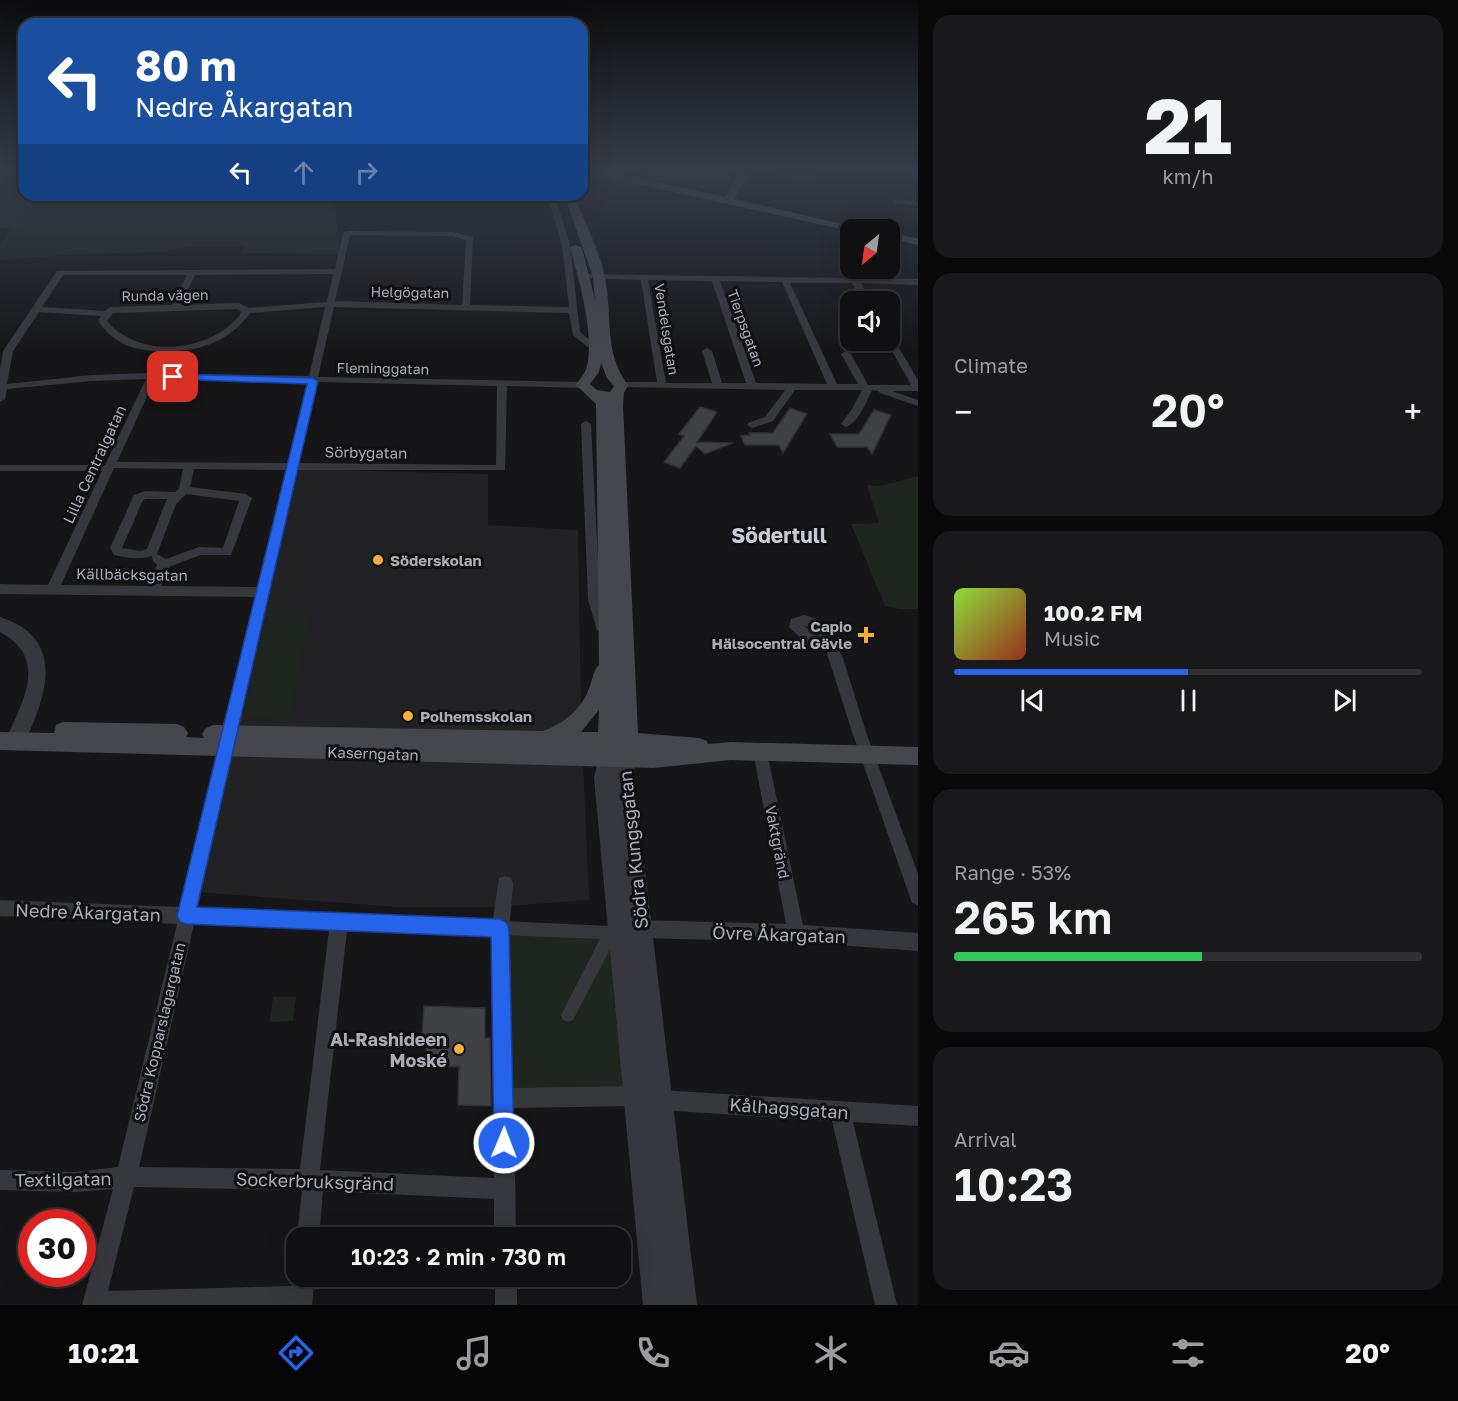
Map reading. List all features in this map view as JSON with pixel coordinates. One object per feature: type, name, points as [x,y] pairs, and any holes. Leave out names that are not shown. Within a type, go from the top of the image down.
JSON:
[{"type":"main road","name":"Södra Kungsgatan","points":[[571,232],[584,276],[593,347],[593,371],[590,385],[603,404],[609,644],[616,750]]},
{"type":"main road","name":"Södra Kungsgatan","points":[[582,232],[599,277],[607,362],[617,385],[628,722],[616,750]]},
{"type":"main road","points":[[900,238],[918,242]]},
{"type":"main road","points":[[600,375],[617,385],[607,396],[590,385],[600,375]]},
{"type":"main road","points":[[531,741],[560,734],[584,717],[598,693],[609,644]]},
{"type":"main road","name":"Kaserngatan","points":[[9,735],[616,750]]},
{"type":"main road","name":"Kaserngatan","points":[[228,741],[531,741],[616,750],[653,759],[731,751],[918,756]]},
{"type":"street","points":[[563,232],[576,333],[593,347]]},
{"type":"street","name":"Södra Kopparslagargatan","points":[[93,1304],[126,1177],[347,233],[452,234],[470,238],[466,306]]},
{"type":"street","points":[[0,399],[8,351],[60,273],[339,271]]},
{"type":"street","points":[[175,308],[192,272]]},
{"type":"street","points":[[584,276],[918,282]]},
{"type":"street","name":"Vendelsgatan","points":[[648,277],[644,281],[663,386]]},
{"type":"street","name":"Tierpsgatan","points":[[717,279],[715,282],[752,387]]},
{"type":"street","points":[[789,280],[786,283],[832,387]]},
{"type":"street","points":[[858,281],[856,284],[860,291]]},
{"type":"street","name":"Helgögatan","points":[[247,311],[331,304],[573,310]]},
{"type":"street","name":"Runda vägen","points":[[239,306],[247,311],[235,327],[216,338],[193,345],[162,350],[123,343],[111,335],[102,321],[110,310],[120,308],[239,306]]},
{"type":"street","points":[[36,309],[105,314]]},
{"type":"street","name":"Lilla Centralgatan","points":[[52,590],[162,350]]},
{"type":"street","points":[[707,351],[718,386]]},
{"type":"street","points":[[896,351],[918,388]]},
{"type":"street","points":[[846,354],[870,388],[918,403]]},
{"type":"street","name":"Fleminggatan","points":[[2,387],[92,378],[152,376],[590,385]]},
{"type":"street","name":"Sörbygatan","points":[[0,468],[110,466],[501,468],[502,384]]},
{"type":"street","points":[[617,385],[918,388]]},
{"type":"street","points":[[752,425],[769,418],[792,387]]},
{"type":"street","points":[[846,424],[870,388]]},
{"type":"street","name":"Södra Kungsgatan","points":[[586,424],[594,600],[609,644]]},
{"type":"street","points":[[153,591],[164,564],[199,551],[227,552],[246,498],[180,493],[145,495],[138,498],[116,548],[118,552],[148,554],[152,552],[171,502],[180,493],[189,466]]},
{"type":"street","points":[[152,552],[164,564]]},
{"type":"street","name":"Källbäcksgatan","points":[[0,589],[263,592]]},
{"type":"street","name":"Kaserngatan","points":[[0,624],[26,639],[32,648],[39,676],[35,692],[9,735]]},
{"type":"street","points":[[830,646],[918,897]]},
{"type":"street","name":"Södra Kungsgatan","points":[[616,750],[624,779],[641,930],[658,1305]]},
{"type":"street","name":"Södra Kungsgatan","points":[[616,750],[604,778],[648,1098],[682,1305]]},
{"type":"street","name":"Vaktgränd","points":[[760,752],[796,933]]},
{"type":"street","points":[[505,884],[500,928],[505,1227]]},
{"type":"street","name":"Nedre Åkargatan","points":[[0,908],[500,928]]},
{"type":"street","points":[[309,1227],[311,1180],[339,922]]},
{"type":"street","points":[[500,928],[611,933],[568,1015]]},
{"type":"street","name":"Övre Åkargatan","points":[[641,930],[796,933],[918,942]]},
{"type":"street","name":"Kålhagsgatan","points":[[504,1098],[648,1098],[918,1116]]},
{"type":"street","points":[[840,1111],[886,1305]]},
{"type":"street","name":"Sockerbruksgränd","points":[[126,1177],[311,1180],[504,1189]]},
{"type":"street","name":"Textilgatan","points":[[0,1180],[75,1182],[126,1177]]},
{"type":"street","points":[[506,1287],[506,1305]]},
{"type":"street","points":[[93,1304],[303,1293]]},
{"type":"shaded area","points":[[8,232],[337,232],[339,254],[242,253],[245,246],[192,246],[162,252],[80,254],[0,260],[0,244]]},
{"type":"shaded area","name":"Polhemsskolan","points":[[299,469],[488,474],[488,525],[578,530],[581,713],[589,900],[496,907],[396,907],[197,892],[234,720]]},
{"type":"shaded area","points":[[918,476],[918,609],[899,609],[885,606],[851,524],[879,523],[867,485],[881,486]]},
{"type":"shaded area","points":[[268,615],[310,616],[289,719],[243,717]]},
{"type":"shaded area","points":[[505,928],[611,933],[628,1096],[510,1098]]},
{"type":"shaded area","points":[[273,997],[296,997],[293,1021],[270,1022]]},
{"type":"building","points":[[700,407],[717,412],[697,442],[733,443],[705,454],[696,446],[680,468],[664,462],[684,436],[679,434]]},
{"type":"building","points":[[790,408],[807,414],[783,453],[779,445],[745,445],[741,436],[750,435],[749,433],[773,433]]},
{"type":"building","points":[[874,410],[891,415],[872,454],[867,447],[837,447],[830,434],[859,434]]},
{"type":"building","name":"Al-Rashideen Moské","points":[[424,1006],[485,1008],[485,1038],[490,1038],[491,1106],[458,1105],[459,1067],[425,1065],[427,1037],[422,1037]]},
{"type":"place","name":"Söderskolan","points":[[378,560]]},
{"type":"place","name":"Capio Hälsocentral Gävle","points":[[866,635]]},
{"type":"place","name":"Polhemsskolan","points":[[408,716]]},
{"type":"place","name":"Al-Rashideen Moské","points":[[459,1049]]},
{"type":"district","name":"Södertull","points":[[779,535]]},
{"type":"route","points":[[173,377],[313,381],[186,916],[500,928],[504,1143]]}]
